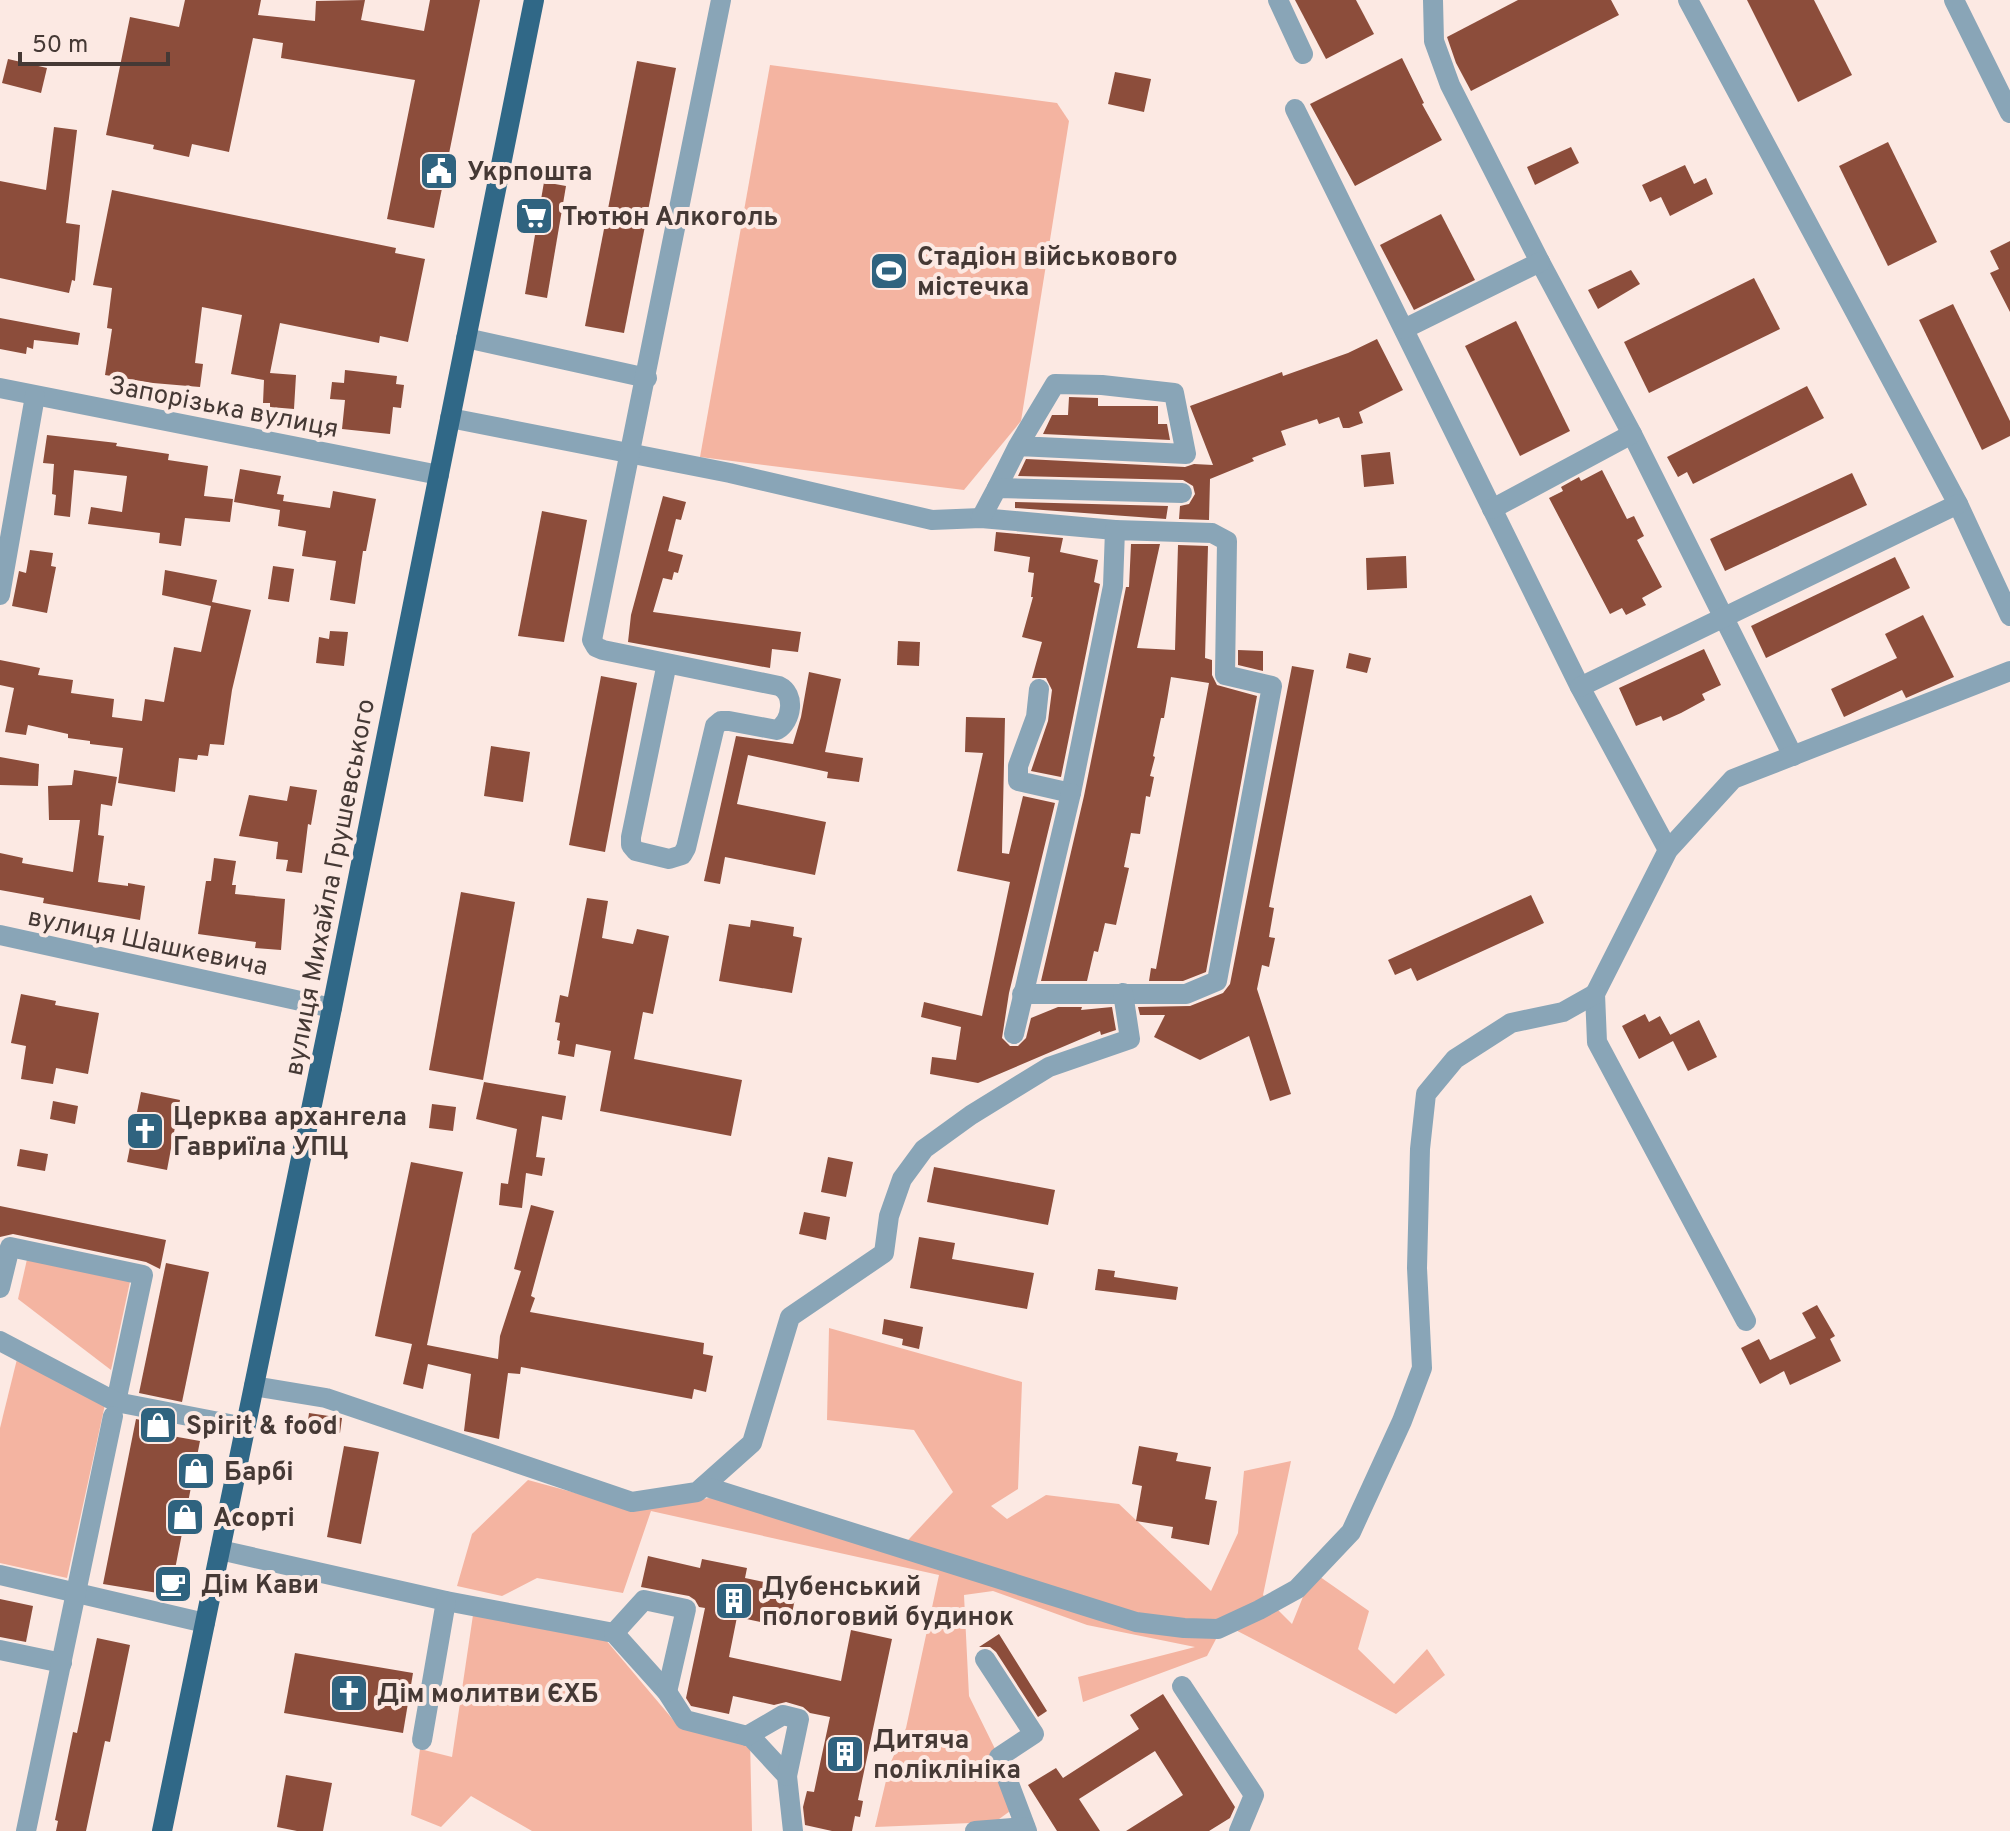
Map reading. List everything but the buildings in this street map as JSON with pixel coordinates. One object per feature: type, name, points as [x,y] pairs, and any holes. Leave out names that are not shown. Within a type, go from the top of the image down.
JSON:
[{"type":"main road","name":"вулиця Михайла Грушевського","points":[[162,1831],[332,1008],[534,0]]},
{"type":"street","points":[[667,663],[631,845],[636,851],[669,859],[682,855],[686,848],[715,726],[721,721],[729,721],[777,730],[787,719],[790,695],[779,686],[596,647],[592,633],[647,378],[721,0]]},
{"type":"street","points":[[1278,0],[1303,54]]},
{"type":"street","points":[[1433,0],[1434,41],[1450,85],[1632,434],[1793,756]]},
{"type":"street","points":[[1688,0],[1958,504],[2010,616]]},
{"type":"street","points":[[1954,0],[2010,113]]},
{"type":"street","points":[[1295,109],[1580,687],[1668,850]]},
{"type":"street","points":[[1404,329],[1540,262]]},
{"type":"street","points":[[466,338],[647,378]]},
{"type":"street","points":[[981,518],[1018,446],[1055,384],[1102,385],[1174,393],[1186,454],[1018,446]]},
{"type":"street","name":"Запорізька вулиця","points":[[0,388],[439,475]]},
{"type":"street","points":[[0,595],[35,396]]},
{"type":"street","points":[[450,418],[730,473],[932,520],[981,518],[1115,530],[1212,533],[1227,541],[1225,675],[1272,686],[1217,981],[1186,994],[1022,994]]},
{"type":"street","points":[[1492,509],[1632,434]]},
{"type":"street","points":[[997,488],[1182,493]]},
{"type":"street","points":[[1580,687],[1958,504]]},
{"type":"street","points":[[1014,1034],[1071,793],[1113,586],[1115,530]]},
{"type":"street","points":[[1746,1321],[1597,1042],[1595,994],[1668,850],[1733,779],[2010,671]]},
{"type":"street","points":[[1039,689],[1036,717],[1018,766],[1018,781],[1071,793]]},
{"type":"street","name":"вулиця Шашкевича","points":[[0,935],[332,1008]]},
{"type":"street","points":[[254,1386],[326,1398],[632,1502],[697,1492],[752,1443],[790,1317],[884,1253],[889,1216],[902,1179],[924,1149],[971,1115],[1049,1067],[1130,1039],[1123,993]]},
{"type":"street","points":[[704,1486],[1136,1622],[1218,1629],[1259,1610],[1297,1589],[1351,1532],[1402,1421],[1422,1368],[1417,1253],[1420,1149],[1426,1094],[1455,1059],[1511,1023],[1563,1012],[1595,994]]},
{"type":"street","points":[[0,1288],[10,1247],[143,1275],[26,1831]]},
{"type":"street","points":[[0,1341],[114,1409],[245,1427]]},
{"type":"street","points":[[220,1550],[446,1601],[614,1633],[667,1692],[685,1720],[751,1737],[787,1776]]},
{"type":"street","points":[[0,1575],[205,1623]]},
{"type":"street","points":[[614,1633],[644,1600],[686,1609],[667,1692]]},
{"type":"street","points":[[422,1740],[446,1601]]},
{"type":"street","points":[[0,1650],[62,1663]]},
{"type":"street","points":[[975,1831],[1026,1829],[999,1757],[1034,1734],[985,1659]]},
{"type":"street","points":[[1182,1686],[1254,1795],[1239,1831]]},
{"type":"street","points":[[747,1736],[783,1715],[799,1719],[787,1776],[793,1831]]},
{"type":"shaded area","name":"Стадіон військового містечка","points":[[770,65],[1057,103],[1069,121],[1021,421],[964,490],[700,457]]},
{"type":"shaded area","points":[[28,1255],[131,1277],[111,1370],[18,1299]]},
{"type":"shaded area","points":[[829,1328],[1022,1382],[1018,1489],[991,1506],[1007,1519],[1046,1495],[1119,1504],[1211,1591],[1238,1533],[1244,1471],[1291,1461],[1263,1595],[1292,1624],[1313,1572],[1369,1611],[1358,1649],[1394,1684],[1427,1649],[1445,1675],[1396,1714],[1224,1624],[1207,1656],[1083,1702],[1078,1677],[1195,1647],[1087,1625],[993,1591],[964,1595],[969,1696],[999,1757],[1017,1806],[995,1822],[875,1827],[890,1764],[906,1728],[939,1575],[651,1511],[623,1593],[537,1578],[502,1596],[457,1586],[472,1534],[528,1480],[631,1508],[717,1497],[896,1553],[953,1492],[914,1430],[827,1420]]},
{"type":"shaded area","points":[[21,1343],[106,1400],[67,1578],[0,1563],[0,1428]]},
{"type":"shaded area","points":[[473,1615],[605,1639],[675,1722],[750,1739],[752,1831],[532,1831],[471,1796],[441,1827],[411,1815],[420,1749],[452,1757]]},
{"type":"place","name":"Укрпошта","points":[[439,171]]},
{"type":"place","name":"Тютюн Алкоголь","points":[[534,216]]},
{"type":"place","name":"Стадіон військового містечка","points":[[889,271]]},
{"type":"place","name":"Церква архангела Гавриїла УПЦ","points":[[145,1131]]},
{"type":"place","name":"Spirit & food","points":[[158,1425]]},
{"type":"place","name":"Барбі","points":[[196,1471]]},
{"type":"place","name":"Асорті","points":[[185,1517]]},
{"type":"place","name":"Дім Кави","points":[[173,1584]]},
{"type":"place","name":"Дубенський пологовий будинок","points":[[734,1601]]},
{"type":"place","name":"Дім молитви ЄХБ","points":[[349,1693]]},
{"type":"place","name":"Дитяча поліклініка","points":[[845,1754]]}]
